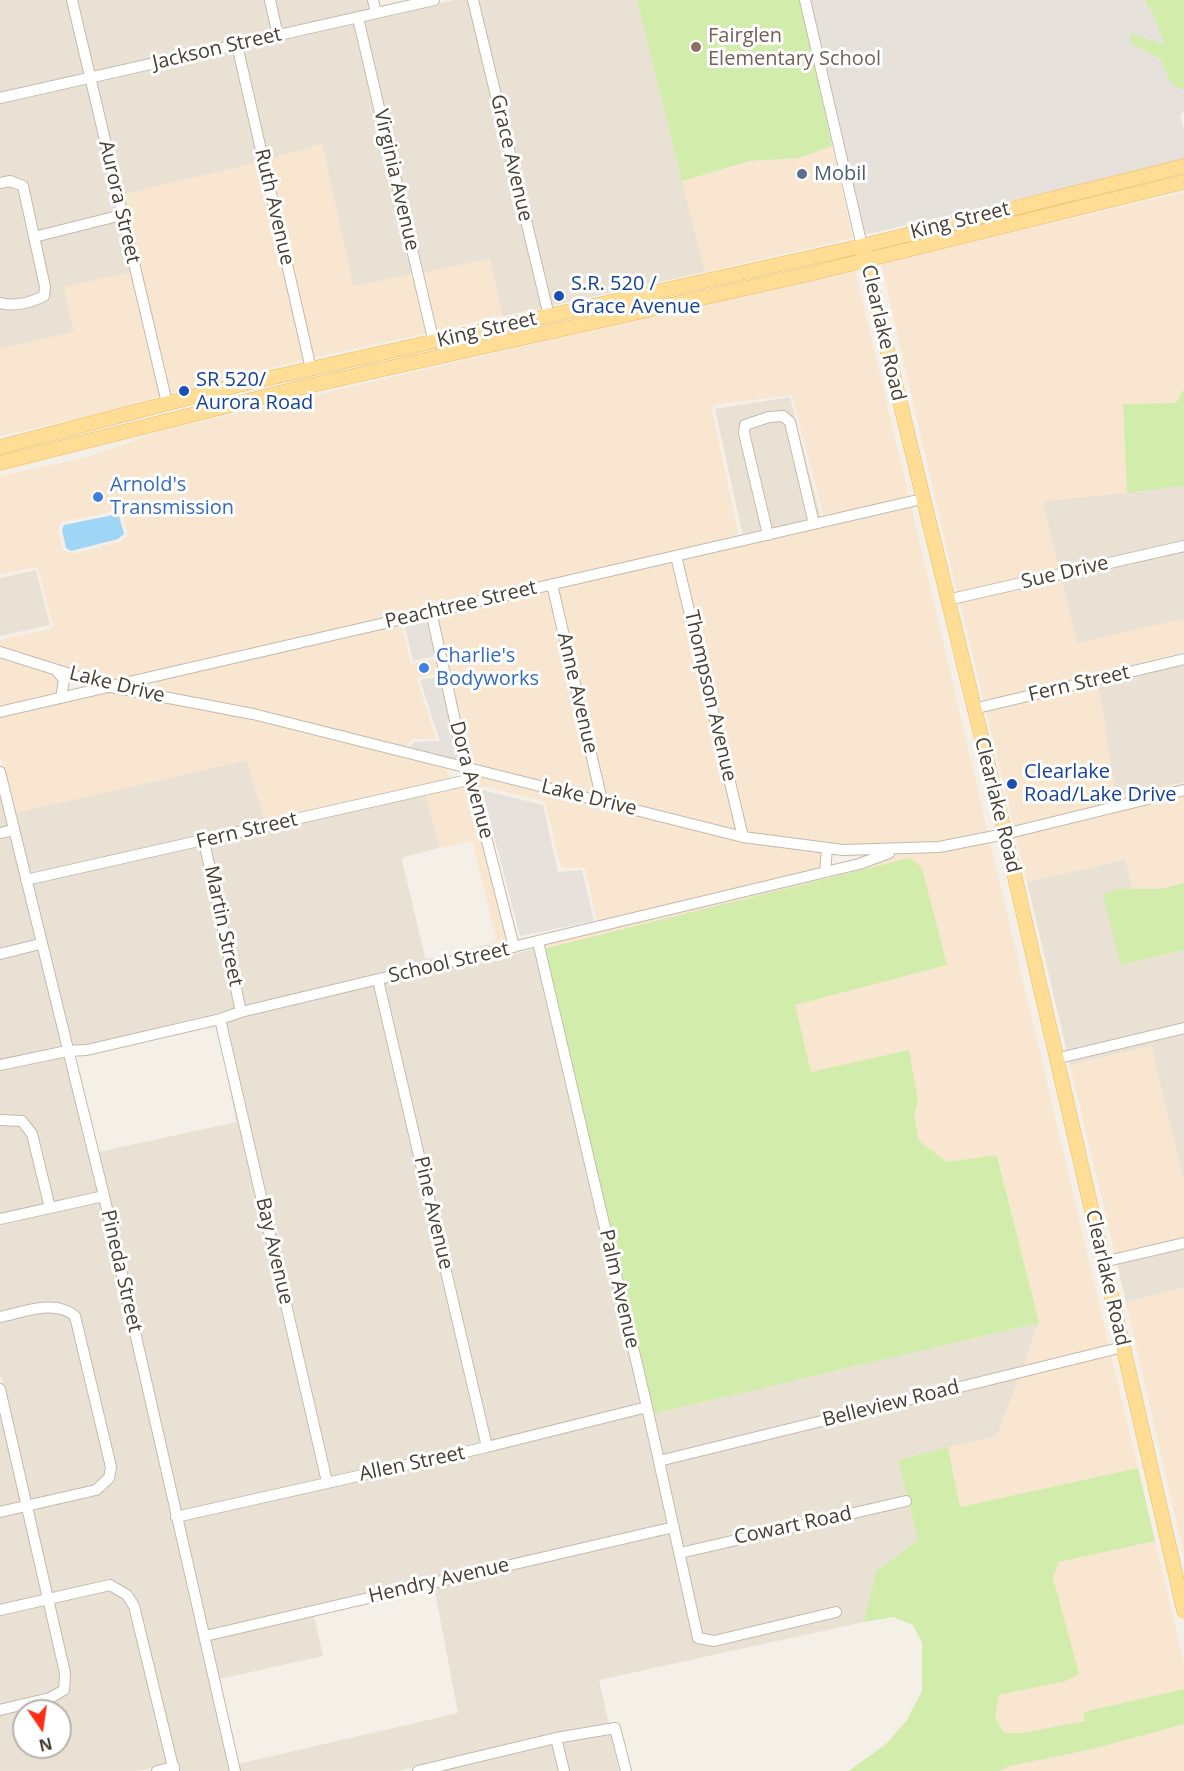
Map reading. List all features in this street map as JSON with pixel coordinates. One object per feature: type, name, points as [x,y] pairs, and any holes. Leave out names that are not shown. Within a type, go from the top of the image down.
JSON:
[{"type":"main road","name":"King Street","points":[[0,447],[167,403],[862,246],[1184,166]]},
{"type":"main road","points":[[1178,184],[1184,175]]},
{"type":"main road","name":"King Street","points":[[5,462],[302,387],[866,261],[1178,184]]},
{"type":"main road","points":[[1076,193],[1080,208]]},
{"type":"main road","name":"Clearlake Road","points":[[862,246],[946,600],[1005,834],[1184,1611]]},
{"type":"main road","points":[[438,357],[449,347],[568,319],[573,310]]},
{"type":"main road","points":[[302,387],[304,382],[430,351],[434,343]]},
{"type":"main road","points":[[105,436],[112,429],[158,415],[167,403]]},
{"type":"main road","points":[[5,462],[26,447],[71,437],[77,428]]},
{"type":"street","name":"Aurora Street","points":[[72,0],[167,403]]},
{"type":"street","points":[[270,0],[278,36]]},
{"type":"street","points":[[373,0],[376,13]]},
{"type":"street","name":"Jackson Street","points":[[0,98],[434,0]]},
{"type":"street","name":"Grace Avenue","points":[[474,0],[549,316]]},
{"type":"street","name":"Clearlake Road","points":[[805,0],[862,246]]},
{"type":"street","name":"Virginia Avenue","points":[[358,18],[434,343]]},
{"type":"street","name":"Ruth Avenue","points":[[237,45],[311,369]]},
{"type":"street","points":[[0,183],[10,181],[23,186],[45,287],[44,296],[11,306],[0,303]]},
{"type":"street","points":[[34,237],[122,216]]},
{"type":"street","points":[[768,535],[744,433],[745,425],[769,417],[783,416],[790,422],[814,524]]},
{"type":"street","name":"Peachtree Street","points":[[0,712],[922,499]]},
{"type":"street","name":"Sue Drive","points":[[946,600],[1184,546]]},
{"type":"street","name":"Thompson Avenue","points":[[676,556],[743,837]]},
{"type":"street","name":"Anne Avenue","points":[[552,584],[602,801]]},
{"type":"street","name":"Dora Avenue","points":[[431,611],[466,775],[473,786],[514,948]]},
{"type":"street","name":"Lake Drive","points":[[0,652],[111,687],[253,714],[449,765],[466,775],[602,801],[743,837],[826,848],[896,851],[939,847],[1005,834],[1184,790]]},
{"type":"street","name":"Fern Street","points":[[973,710],[1184,659]]},
{"type":"street","points":[[56,670],[64,680],[61,698]]},
{"type":"street","points":[[154,695],[149,692],[149,687],[155,677]]},
{"type":"street","points":[[449,765],[454,775],[454,782]]},
{"type":"street","name":"Pineda Street","points":[[0,772],[40,944],[104,1196],[235,1771]]},
{"type":"street","name":"Fern Street","points":[[26,880],[454,782],[466,775]]},
{"type":"street","points":[[0,833],[14,830]]},
{"type":"street","name":"Martin Street","points":[[204,841],[242,1012]]},
{"type":"street","points":[[825,872],[826,848]]},
{"type":"street","name":"School Street","points":[[0,1065],[67,1051],[87,1050],[220,1019],[825,872],[896,851]]},
{"type":"street","name":"Palm Avenue","points":[[538,942],[647,1407],[698,1638],[714,1641],[836,1612]]},
{"type":"street","points":[[0,954],[40,944]]},
{"type":"street","name":"Pine Avenue","points":[[378,980],[487,1447]]},
{"type":"street","name":"Bay Avenue","points":[[220,1019],[327,1482]]},
{"type":"street","points":[[1055,1059],[1184,1028]]},
{"type":"street","points":[[0,1120],[22,1121],[32,1134],[50,1208]]},
{"type":"street","points":[[0,1219],[104,1196]]},
{"type":"street","points":[[1103,1262],[1184,1243]]},
{"type":"street","points":[[0,1317],[55,1306],[67,1309],[75,1316],[111,1467],[110,1478],[96,1490],[0,1512]]},
{"type":"street","name":"Belleview Road","points":[[659,1461],[1123,1347]]},
{"type":"street","points":[[0,1389],[3,1412],[28,1505],[65,1673],[64,1690],[50,1698],[0,1710]]},
{"type":"street","name":"Allen Street","points":[[176,1517],[487,1447],[647,1407]]},
{"type":"street","name":"Cowart Road","points":[[680,1552],[906,1501]]},
{"type":"street","name":"Hendry Avenue","points":[[205,1636],[674,1527]]},
{"type":"street","points":[[0,1610],[110,1586],[127,1596],[134,1606],[174,1769],[157,1771]]},
{"type":"street","points":[[418,1771],[556,1738],[615,1728],[626,1771]]},
{"type":"street","points":[[556,1738],[564,1771]]},
{"type":"shaded area","points":[[0,0],[68,0],[85,74],[0,94]]},
{"type":"shaded area","points":[[76,0],[265,0],[273,32],[93,71]]},
{"type":"shaded area","points":[[274,0],[369,0],[371,10],[281,30]]},
{"type":"shaded area","points":[[454,0],[469,0],[543,308],[502,316],[490,259],[422,273],[363,21]]},
{"type":"shaded area","points":[[478,0],[637,0],[705,272],[550,306]]},
{"type":"shaded area","points":[[809,0],[1144,0],[1152,12],[1166,45],[1130,34],[1130,42],[1160,59],[1169,80],[1184,90],[1184,110],[1180,116],[1184,130],[1184,161],[863,235]]},
{"type":"shaded area","points":[[355,23],[414,274],[353,287],[322,144],[267,160],[242,48]]},
{"type":"shaded area","points":[[234,50],[260,162],[122,195],[95,82]]},
{"type":"shaded area","points":[[87,83],[117,212],[37,231],[27,185],[0,178],[0,103]]},
{"type":"shaded area","points":[[322,144],[353,286],[414,274],[428,333],[312,358],[267,160]]},
{"type":"shaded area","points":[[832,146],[853,238],[705,272],[682,181],[750,161],[799,158]]},
{"type":"shaded area","points":[[260,162],[304,360],[171,393],[122,195]]},
{"type":"shaded area","points":[[10,186],[19,189],[41,293],[10,301],[0,298],[0,188]]},
{"type":"shaded area","points":[[1184,192],[1184,389],[1177,403],[1123,404],[1127,493],[1046,501],[1043,503],[1059,570],[957,593],[881,263]]},
{"type":"shaded area","points":[[119,221],[132,272],[75,332],[0,349],[0,307],[12,310],[37,305],[50,299],[39,240]]},
{"type":"shaded area","points":[[490,259],[502,316],[436,331],[422,273]]},
{"type":"shaded area","points":[[855,269],[909,497],[824,517],[792,395],[714,405],[712,410],[739,537],[111,683],[0,647],[0,640],[50,629],[53,626],[38,567],[0,574],[0,476],[88,457],[161,431]],"holes":[[[114,511],[122,515],[128,534],[120,542],[72,554],[63,550],[58,529],[62,522]]]},
{"type":"shaded area","points":[[132,272],[163,395],[102,413],[0,436],[0,349],[74,332],[64,287]]},
{"type":"shaded area","points":[[790,397],[822,522],[744,541],[715,409]]},
{"type":"shaded area","points":[[1184,486],[1184,541],[1059,570],[1043,503]]},
{"type":"shaded area","points":[[911,506],[988,833],[938,843],[843,846],[746,833],[681,560]]},
{"type":"shaded area","points":[[1184,550],[1184,619],[1077,644],[1061,579]]},
{"type":"shaded area","points":[[674,562],[737,831],[605,797],[557,588]]},
{"type":"shaded area","points":[[36,570],[50,625],[0,636],[0,578]]},
{"type":"shaded area","points":[[1061,579],[1077,643],[1184,619],[1184,652],[984,702],[960,602]]},
{"type":"shaded area","points":[[549,589],[596,795],[469,765],[436,615]]},
{"type":"shaded area","points":[[428,617],[404,623],[402,627],[411,664],[437,659],[440,674],[419,677],[417,680],[436,739],[412,739],[405,748],[153,689],[157,681]]},
{"type":"shaded area","points":[[427,622],[435,656],[413,661],[405,627]]},
{"type":"shaded area","points":[[0,657],[54,674],[60,682],[58,694],[0,707]]},
{"type":"shaded area","points":[[1184,664],[1184,782],[1116,798],[1098,684]]},
{"type":"shaded area","points":[[439,677],[459,760],[409,748],[414,742],[440,741],[420,680]]},
{"type":"shaded area","points":[[1098,684],[1116,798],[1184,783],[1184,785],[1014,827],[986,711]]},
{"type":"shaded area","points":[[111,692],[252,718],[447,769],[450,778],[265,822],[247,760],[14,813],[0,754],[0,717]]},
{"type":"shaded area","points":[[247,760],[265,822],[29,875],[14,813]]},
{"type":"shaded area","points":[[0,772],[67,1051],[0,1065]]},
{"type":"shaded area","points":[[471,775],[740,842],[822,852],[821,869],[597,923],[585,868],[561,868],[545,802],[483,786],[479,791]]},
{"type":"shaded area","points":[[466,785],[469,788],[509,944],[490,948],[489,944],[495,942],[496,938],[473,843],[469,841],[440,848],[426,793]]},
{"type":"shaded area","points":[[482,790],[543,805],[558,872],[582,870],[594,921],[520,936]]},
{"type":"shaded area","points":[[426,793],[440,848],[404,857],[402,860],[425,957],[429,959],[489,944],[490,948],[244,1006],[209,844]]},
{"type":"shaded area","points":[[1184,794],[1184,883],[1160,889],[1133,890],[1125,859],[1027,882],[1016,836]]},
{"type":"shaded area","points":[[990,842],[1109,1346],[1023,1367],[1039,1325],[998,1155],[947,1163],[919,1141],[914,1116],[918,1100],[811,1072],[794,1005],[947,965],[543,949],[543,945],[829,877],[897,855],[939,852]]},
{"type":"shaded area","points":[[201,846],[237,1008],[86,1045],[70,1046],[31,884]]},
{"type":"shaded area","points":[[1126,859],[1133,890],[1115,889],[1122,965],[1184,950],[1184,1023],[1067,1052],[1027,882]]},
{"type":"shaded area","points":[[535,949],[641,1404],[490,1442],[383,983]]},
{"type":"shaded area","points":[[376,985],[482,1443],[330,1477],[225,1022]]},
{"type":"shaded area","points":[[217,1024],[322,1479],[179,1512],[98,1152],[236,1122]]},
{"type":"shaded area","points":[[1184,1033],[1184,1183],[1151,1046],[1070,1065],[1069,1060]]},
{"type":"shaded area","points":[[1151,1046],[1184,1183],[1184,1237],[1115,1254],[1070,1065]]},
{"type":"shaded area","points":[[64,1056],[99,1192],[53,1203],[26,1118],[0,1115],[0,1070]]},
{"type":"shaded area","points":[[0,1124],[20,1126],[29,1136],[45,1204],[0,1215]]},
{"type":"shaded area","points":[[101,1201],[231,1771],[179,1771],[128,1589],[112,1581],[50,1593],[33,1509],[113,1483],[115,1479],[78,1312],[66,1303],[54,1302],[0,1312],[0,1224]]},
{"type":"shaded area","points":[[1184,1247],[1184,1288],[1126,1302],[1117,1263]]},
{"type":"shaded area","points":[[1184,1288],[1184,1555],[1126,1302]]},
{"type":"shaded area","points":[[55,1311],[72,1319],[107,1467],[106,1476],[94,1486],[31,1500],[0,1372],[0,1322]]},
{"type":"shaded area","points":[[1039,1323],[1023,1367],[662,1456],[653,1414]]},
{"type":"shaded area","points":[[1111,1355],[1138,1468],[960,1507],[948,1447],[997,1436],[1019,1378]]},
{"type":"shaded area","points":[[1019,1378],[997,1436],[898,1460],[907,1496],[683,1547],[664,1465]]},
{"type":"shaded area","points":[[643,1413],[669,1523],[208,1630],[181,1521]]},
{"type":"shaded area","points":[[2,1417],[23,1502],[0,1507],[0,1418]]},
{"type":"shaded area","points":[[909,1505],[918,1540],[876,1571],[864,1622],[599,1680],[609,1724],[551,1734],[398,1771],[240,1771],[238,1764],[458,1713],[434,1587],[671,1532],[693,1641],[715,1646],[840,1615],[839,1607],[713,1636],[701,1634],[685,1556]]},
{"type":"shaded area","points":[[25,1511],[42,1595],[0,1605],[0,1516]]},
{"type":"shaded area","points":[[1155,1541],[1184,1664],[1184,1689],[1083,1712],[1086,1721],[1022,1733],[1004,1733],[995,1717],[999,1695],[1066,1681],[1078,1674],[1053,1578],[1059,1562]]},
{"type":"shaded area","points":[[110,1590],[124,1599],[131,1608],[169,1764],[137,1771],[0,1771],[0,1714],[12,1711],[12,1759],[72,1759],[72,1699],[53,1699],[67,1695],[69,1692],[52,1602]]},
{"type":"shaded area","points":[[44,1604],[61,1673],[60,1687],[48,1694],[26,1699],[12,1699],[12,1702],[0,1705],[0,1614]]},
{"type":"shaded area","points":[[314,1615],[323,1656],[219,1679],[210,1639]]},
{"type":"shaded area","points":[[1184,1724],[1184,1771],[1000,1771],[1010,1766],[1093,1749]]},
{"type":"shaded area","points":[[611,1733],[619,1771],[568,1771],[561,1742]]},
{"type":"shaded area","points":[[553,1744],[559,1771],[438,1771]]},
{"type":"green space","points":[[637,0],[801,0],[832,146],[799,158],[750,161],[682,181]]},
{"type":"green space","points":[[1144,0],[1184,0],[1184,90],[1174,86],[1169,80],[1160,59],[1130,43],[1130,33],[1165,45],[1152,12]]},
{"type":"green space","points":[[1184,389],[1184,486],[1127,493],[1123,404],[1176,403]]},
{"type":"green space","points":[[910,858],[922,868],[947,965],[795,1005],[811,1072],[909,1050],[918,1100],[914,1116],[919,1141],[947,1162],[997,1155],[1039,1323],[653,1414],[543,949]]},
{"type":"green space","points":[[1184,883],[1184,950],[1121,965],[1103,895],[1115,889],[1160,889]]},
{"type":"green space","points":[[948,1447],[960,1507],[1138,1468],[1155,1541],[1059,1562],[1053,1578],[1079,1674],[1066,1681],[999,1695],[995,1717],[1004,1733],[1022,1733],[1085,1721],[1083,1712],[1184,1689],[1184,1724],[1093,1749],[1010,1766],[1000,1771],[849,1771],[887,1743],[907,1720],[922,1691],[922,1643],[913,1625],[893,1617],[864,1622],[876,1571],[918,1540],[898,1460]]},
{"type":"water","points":[[113,515],[119,516],[124,534],[118,539],[71,551],[66,548],[62,530],[64,525]]},
{"type":"place","name":"Fairglen Elementary School","points":[[696,47]]},
{"type":"place","name":"Mobil","points":[[802,174]]},
{"type":"place","name":"S.R. 520 / Grace Avenue","points":[[559,296]]},
{"type":"place","name":"SR 520/ Aurora Road","points":[[184,391]]},
{"type":"place","name":"Arnold's Transmission","points":[[98,497]]},
{"type":"place","name":"Charlie's Bodyworks","points":[[424,668]]},
{"type":"place","name":"Clearlake Road/Lake Drive","points":[[1012,784]]}]
